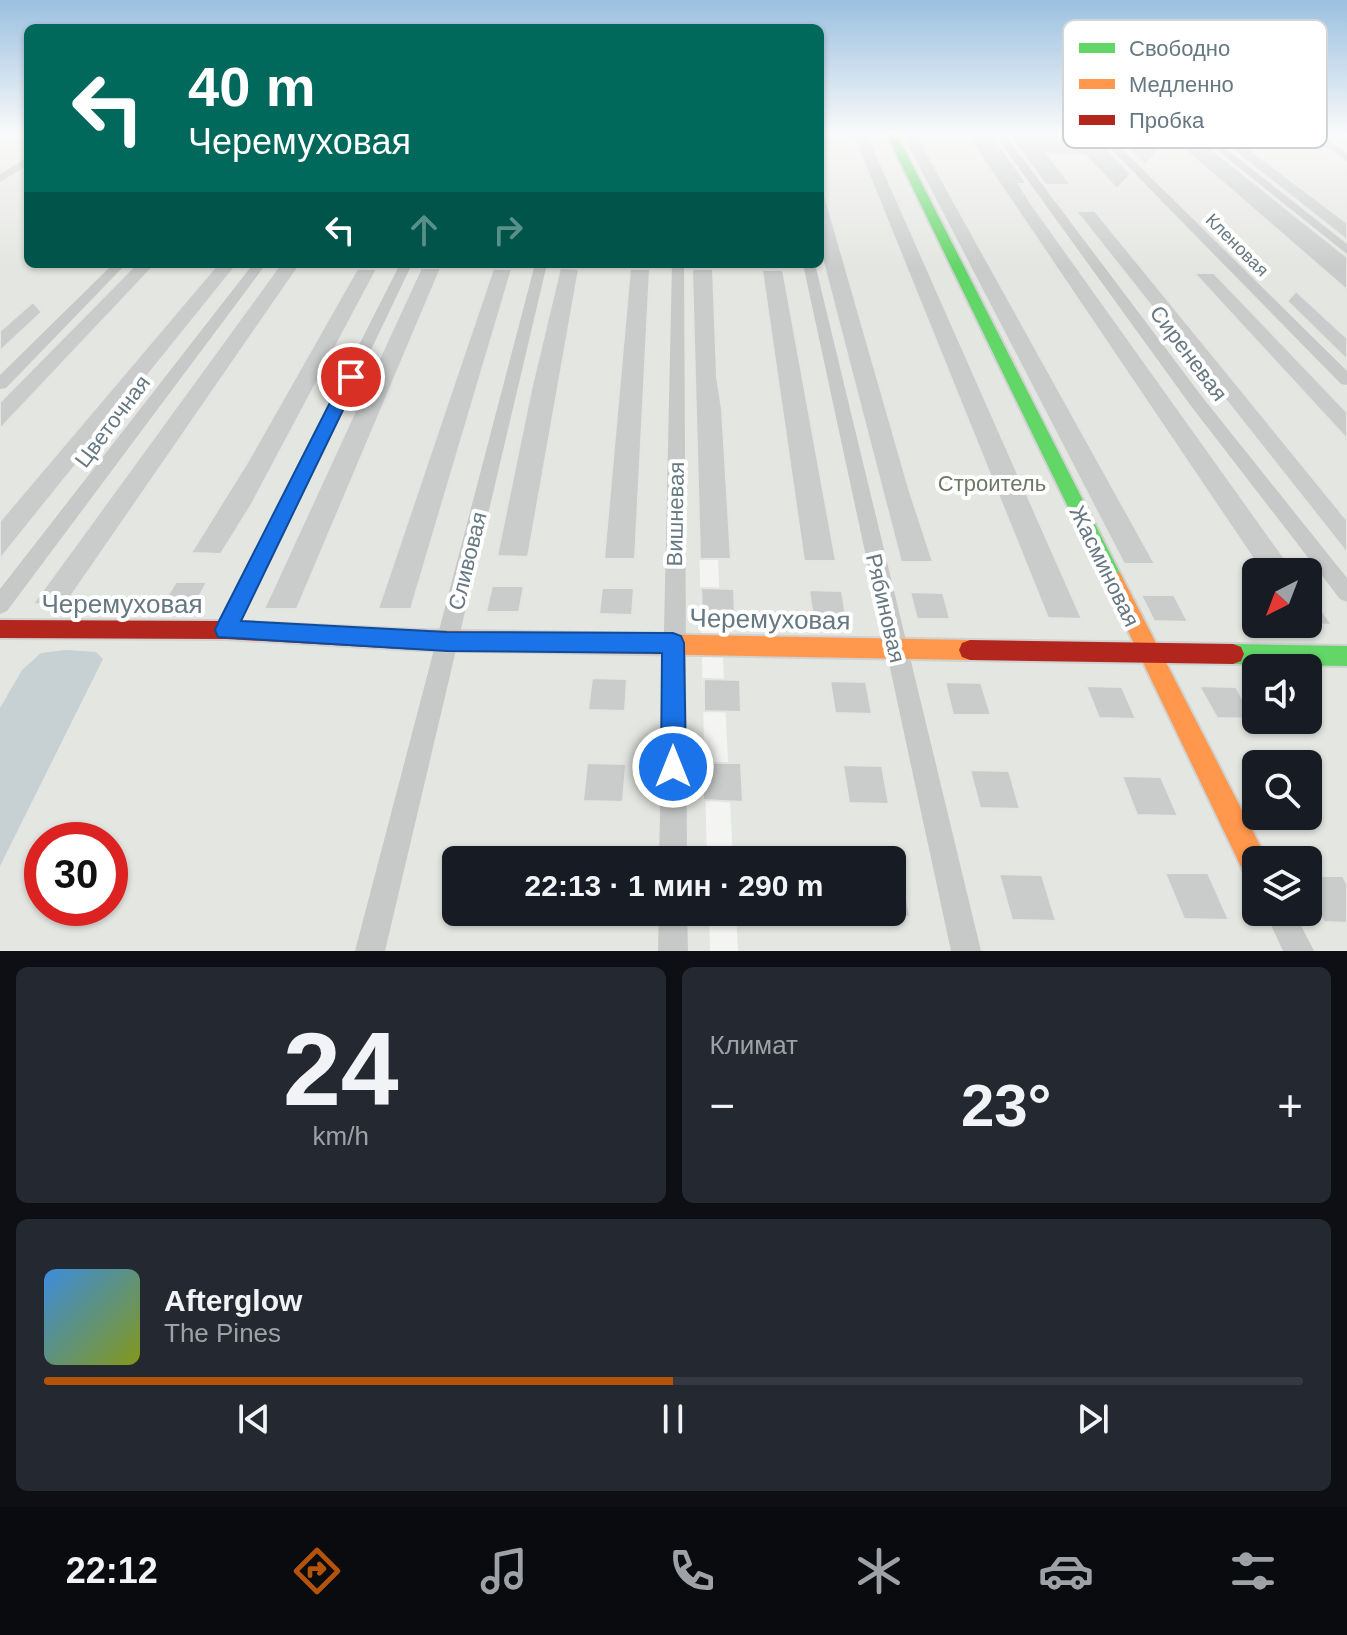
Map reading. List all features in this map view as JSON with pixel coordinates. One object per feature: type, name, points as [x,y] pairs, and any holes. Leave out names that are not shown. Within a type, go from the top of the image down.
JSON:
[{"type":"street","name":"Жасминовая","points":[[914,179],[1245,846]]},
{"type":"street","name":"Сиреневая","points":[[1033,179],[1197,402],[1347,593]]},
{"type":"street","name":"Кленовая","points":[[1146,179],[1347,380]]},
{"type":"street","points":[[1259,179],[1347,250]]},
{"type":"street","points":[[0,384],[116,268]]},
{"type":"street","name":"Цветочная","points":[[0,605],[257,268]]},
{"type":"street","points":[[226,630],[404,268]]},
{"type":"street","name":"Сливовая","points":[[370,951],[540,268]]},
{"type":"street","name":"Вишневая","points":[[673,846],[678,268]]},
{"type":"street","name":"Рябиновая","points":[[810,268],[894,647],[966,951]]},
{"type":"street","name":"Черемуховая","points":[[0,629],[226,630],[447,642],[673,643],[1347,656]]},
{"type":"street","points":[[673,926],[673,951]]},
{"type":"street","points":[[1286,926],[1299,951]]},
{"type":"green space","points":[[0,179],[24,179],[24,268],[692,268],[707,846],[442,846],[442,926],[709,926],[710,951],[0,951]]},
{"type":"green space","name":"Строитель","points":[[824,179],[1347,179],[1347,951],[738,951],[737,926],[906,926],[906,846],[732,846],[703,268],[824,268]]},
{"type":"shaded area","points":[[66,650],[96,652],[103,659],[0,866],[0,708],[22,670],[41,653]]},
{"type":"building","points":[[871,179],[888,179],[1082,619],[1048,618]]},
{"type":"building","points":[[925,179],[942,179],[1155,564],[1124,564]]},
{"type":"building","points":[[997,179],[1024,179],[1027,184],[1019,184],[1284,558],[1253,558]]},
{"type":"building","points":[[1042,179],[1067,179],[1071,185],[1046,185]]},
{"type":"building","points":[[1108,179],[1126,179],[1117,189]]},
{"type":"building","points":[[1219,179],[1249,179],[1347,257],[1347,290]]},
{"type":"building","points":[[1270,179],[1289,179],[1347,223],[1347,240]]},
{"type":"building","points":[[824,196],[933,562],[901,562],[824,265]]},
{"type":"building","points":[[1076,211],[1095,211],[1347,520],[1347,553]]},
{"type":"building","points":[[132,268],[152,268],[0,429],[0,402]]},
{"type":"building","points":[[214,268],[234,268],[0,559],[0,521]]},
{"type":"building","points":[[278,268],[298,268],[65,605],[33,604]]},
{"type":"building","points":[[421,268],[441,268],[297,609],[264,609]]},
{"type":"building","points":[[560,268],[579,269],[528,557],[497,556],[531,390]]},
{"type":"building","points":[[357,269],[377,269],[252,504],[221,554],[191,553],[248,461]]},
{"type":"building","points":[[493,269],[512,269],[411,609],[378,609]]},
{"type":"building","points":[[630,269],[650,269],[635,559],[604,559]]},
{"type":"building","points":[[692,269],[713,269],[717,377],[722,409],[731,559],[700,559]]},
{"type":"building","points":[[762,270],[783,270],[836,561],[804,561]]},
{"type":"building","points":[[1194,273],[1214,273],[1347,412],[1347,439]]},
{"type":"building","points":[[1296,291],[1347,338],[1347,360],[1287,301]]},
{"type":"building","points":[[33,302],[42,312],[0,351],[0,331]]},
{"type":"building","points":[[176,582],[207,582],[193,608],[160,608]]},
{"type":"building","points":[[492,586],[524,586],[519,612],[486,612]]},
{"type":"building","points":[[602,588],[634,588],[632,615],[599,614]]},
{"type":"building","points":[[701,588],[734,589],[735,615],[702,614]]},
{"type":"building","points":[[809,590],[842,591],[846,617],[813,617]]},
{"type":"building","points":[[910,592],[943,593],[950,619],[917,619]]},
{"type":"building","points":[[1141,595],[1174,595],[1188,622],[1154,621]]},
{"type":"building","points":[[1322,610],[1332,625],[1322,625]]},
{"type":"building","points":[[592,678],[627,679],[625,711],[588,710]]},
{"type":"building","points":[[704,679],[740,680],[741,712],[704,711]]},
{"type":"building","points":[[830,681],[866,682],[872,714],[835,713]]},
{"type":"building","points":[[945,682],[981,683],[991,715],[953,715]]},
{"type":"building","points":[[1086,686],[1122,687],[1136,719],[1099,718]]},
{"type":"building","points":[[1199,686],[1236,687],[1242,698],[1242,719],[1217,718]]},
{"type":"building","points":[[587,763],[626,764],[623,802],[583,801]]},
{"type":"building","points":[[702,763],[741,763],[743,802],[703,800]]},
{"type":"building","points":[[843,765],[882,766],[889,804],[849,803]]},
{"type":"building","points":[[970,770],[1009,771],[1020,809],[980,808]]},
{"type":"building","points":[[1122,776],[1161,777],[1178,816],[1137,815]]},
{"type":"building","points":[[1165,873],[1208,873],[1229,920],[1184,919]]},
{"type":"building","points":[[999,874],[1042,875],[1056,921],[1012,920]]},
{"type":"building","points":[[1322,876],[1343,876],[1347,884],[1347,923],[1324,922]]},
{"type":"building","points":[[906,895],[910,917],[906,917]]},
{"type":"traffic: fast","points":[[914,179],[1113,579]]},
{"type":"traffic: fast","points":[[1233,654],[1347,656]]},
{"type":"traffic: slow","points":[[1113,579],[1246,846]]},
{"type":"traffic: slow","points":[[419,640],[970,650]]},
{"type":"traffic: jam","points":[[0,629],[226,630],[419,640]]},
{"type":"traffic: jam","points":[[970,650],[1233,654]]},
{"type":"route","points":[[351,377],[226,630],[447,642],[673,643],[673,767]]}]
